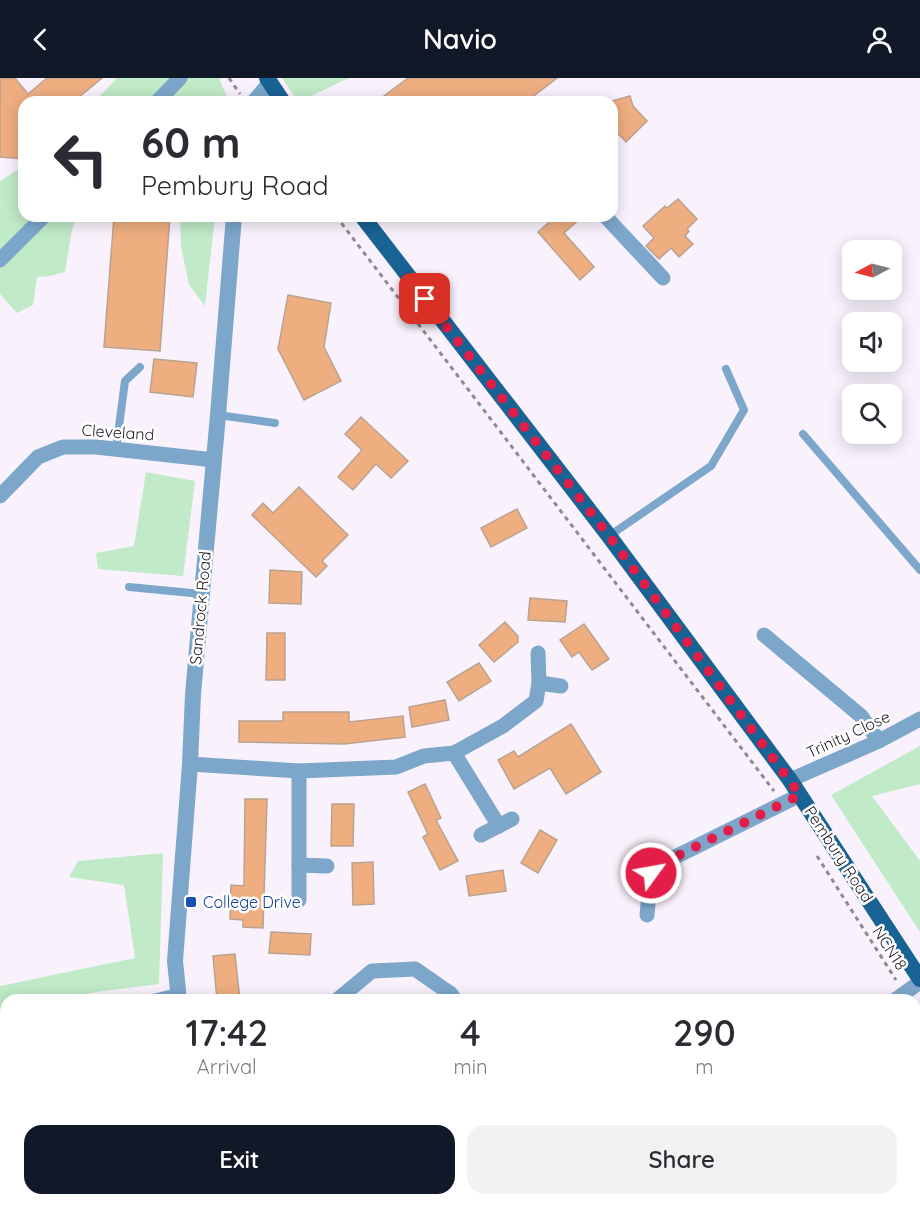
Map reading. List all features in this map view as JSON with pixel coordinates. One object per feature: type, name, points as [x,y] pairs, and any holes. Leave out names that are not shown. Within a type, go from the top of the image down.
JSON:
[{"type":"main road","points":[[271,80],[280,96]]},
{"type":"main road","name":"Pembury Road","points":[[367,222],[609,536],[790,780],[920,981]]},
{"type":"street","points":[[163,96],[180,78]]},
{"type":"street","points":[[259,96],[271,80]]},
{"type":"street","points":[[0,260],[38,222]]},
{"type":"street","name":"Sandrock Road","points":[[178,994],[175,961],[193,694],[219,415],[234,222]]},
{"type":"street","points":[[611,222],[663,278]]},
{"type":"street","name":"Cleveland","points":[[0,496],[38,457],[63,447],[96,447],[214,460]]},
{"type":"street","points":[[764,635],[861,716],[879,741]]},
{"type":"street","points":[[190,764],[299,771],[396,767],[424,756],[454,753],[503,726],[536,701],[539,683],[538,653]]},
{"type":"street","points":[[539,683],[561,686]]},
{"type":"street","name":"Trinity Close","points":[[790,780],[879,741],[920,719]]},
{"type":"street","points":[[454,753],[505,823],[481,835]]},
{"type":"street","points":[[299,771],[299,900]]},
{"type":"street","points":[[647,915],[651,873],[669,860],[800,795]]},
{"type":"street","points":[[299,865],[327,866]]},
{"type":"street","points":[[344,994],[372,971],[415,969],[451,994]]},
{"type":"street","points":[[904,994],[920,981]]},
{"type":"lane","points":[[116,449],[125,381],[140,368]]},
{"type":"lane","points":[[609,536],[711,466],[744,410],[726,369]]},
{"type":"lane","points":[[219,415],[275,423]]},
{"type":"lane","points":[[802,434],[920,570]]},
{"type":"lane","points":[[129,587],[202,594]]},
{"type":"path","points":[[229,78],[241,96]]},
{"type":"path","points":[[341,222],[783,803]]},
{"type":"path","name":"NCN18","points":[[815,853],[898,994]]},
{"type":"green space","points":[[117,78],[219,78],[227,96],[100,96]]},
{"type":"green space","points":[[282,78],[349,78],[311,96],[294,96]]},
{"type":"green space","points":[[18,170],[18,222],[75,222],[65,272],[37,277],[33,305],[17,313],[0,294],[0,181]]},
{"type":"green space","points":[[180,222],[214,222],[205,306],[189,285],[181,246]]},
{"type":"green space","points":[[146,472],[195,481],[183,576],[98,569],[96,553],[134,546]]},
{"type":"green space","points":[[920,746],[920,784],[872,796],[920,861],[920,932],[831,795]]},
{"type":"green space","points":[[163,853],[159,984],[87,994],[0,994],[0,986],[135,958],[124,885],[69,877],[78,861]]},
{"type":"building","points":[[0,78],[15,78],[28,94],[47,78],[102,78],[80,96],[18,96],[18,158],[0,157]]},
{"type":"building","points":[[408,78],[557,78],[534,96],[384,96]]},
{"type":"building","points":[[630,96],[633,106],[647,121],[626,142],[618,133],[618,99]]},
{"type":"building","points":[[678,199],[697,219],[687,229],[689,231],[685,236],[693,244],[679,257],[671,248],[659,259],[646,246],[654,238],[643,226],[665,206],[667,208]]},
{"type":"building","points":[[114,222],[170,222],[160,351],[104,347]]},
{"type":"building","points":[[549,222],[576,222],[564,233],[594,267],[580,280],[538,232]]},
{"type":"building","points":[[288,295],[331,303],[324,347],[341,381],[304,400],[278,349]]},
{"type":"building","points":[[154,359],[197,363],[193,397],[150,392]]},
{"type":"building","points":[[361,417],[408,461],[391,478],[376,464],[353,490],[338,477],[362,450],[345,434]]},
{"type":"building","points":[[299,487],[348,535],[322,561],[327,566],[316,577],[252,515],[263,503],[273,513]]},
{"type":"building","points":[[517,509],[527,528],[491,547],[481,528]]},
{"type":"building","points":[[270,570],[302,572],[301,604],[269,603]]},
{"type":"building","points":[[530,598],[567,601],[565,622],[528,620]]},
{"type":"building","points":[[505,622],[518,636],[518,642],[494,662],[479,645]]},
{"type":"building","points":[[584,624],[609,659],[592,670],[579,652],[572,657],[560,640]]},
{"type":"building","points":[[267,633],[285,633],[285,680],[266,680]]},
{"type":"building","points":[[479,663],[491,681],[459,701],[447,682]]},
{"type":"building","points":[[445,700],[449,720],[412,727],[409,707]]},
{"type":"building","points":[[283,712],[349,712],[349,722],[403,716],[405,737],[344,744],[239,742],[239,721],[283,721]]},
{"type":"building","points":[[571,724],[601,772],[566,794],[550,768],[514,789],[498,760],[514,751],[518,757]]},
{"type":"building","points":[[425,784],[441,818],[436,820],[458,861],[440,870],[423,837],[428,834],[408,792]]},
{"type":"building","points":[[245,799],[267,799],[263,928],[243,927],[243,920],[230,919],[231,885],[244,886]]},
{"type":"building","points":[[332,804],[354,804],[353,846],[331,846]]},
{"type":"building","points":[[540,830],[557,840],[538,873],[521,863]]},
{"type":"building","points":[[373,862],[374,904],[353,905],[352,863]]},
{"type":"building","points":[[503,870],[506,891],[469,896],[466,876]]},
{"type":"building","points":[[271,932],[311,934],[310,955],[269,953]]},
{"type":"building","points":[[235,954],[239,994],[216,994],[213,956]]},
{"type":"place","name":"College Drive","points":[[191,902]]},
{"type":"route","points":[[425,299],[609,536],[800,795],[669,860],[651,873]]}]
